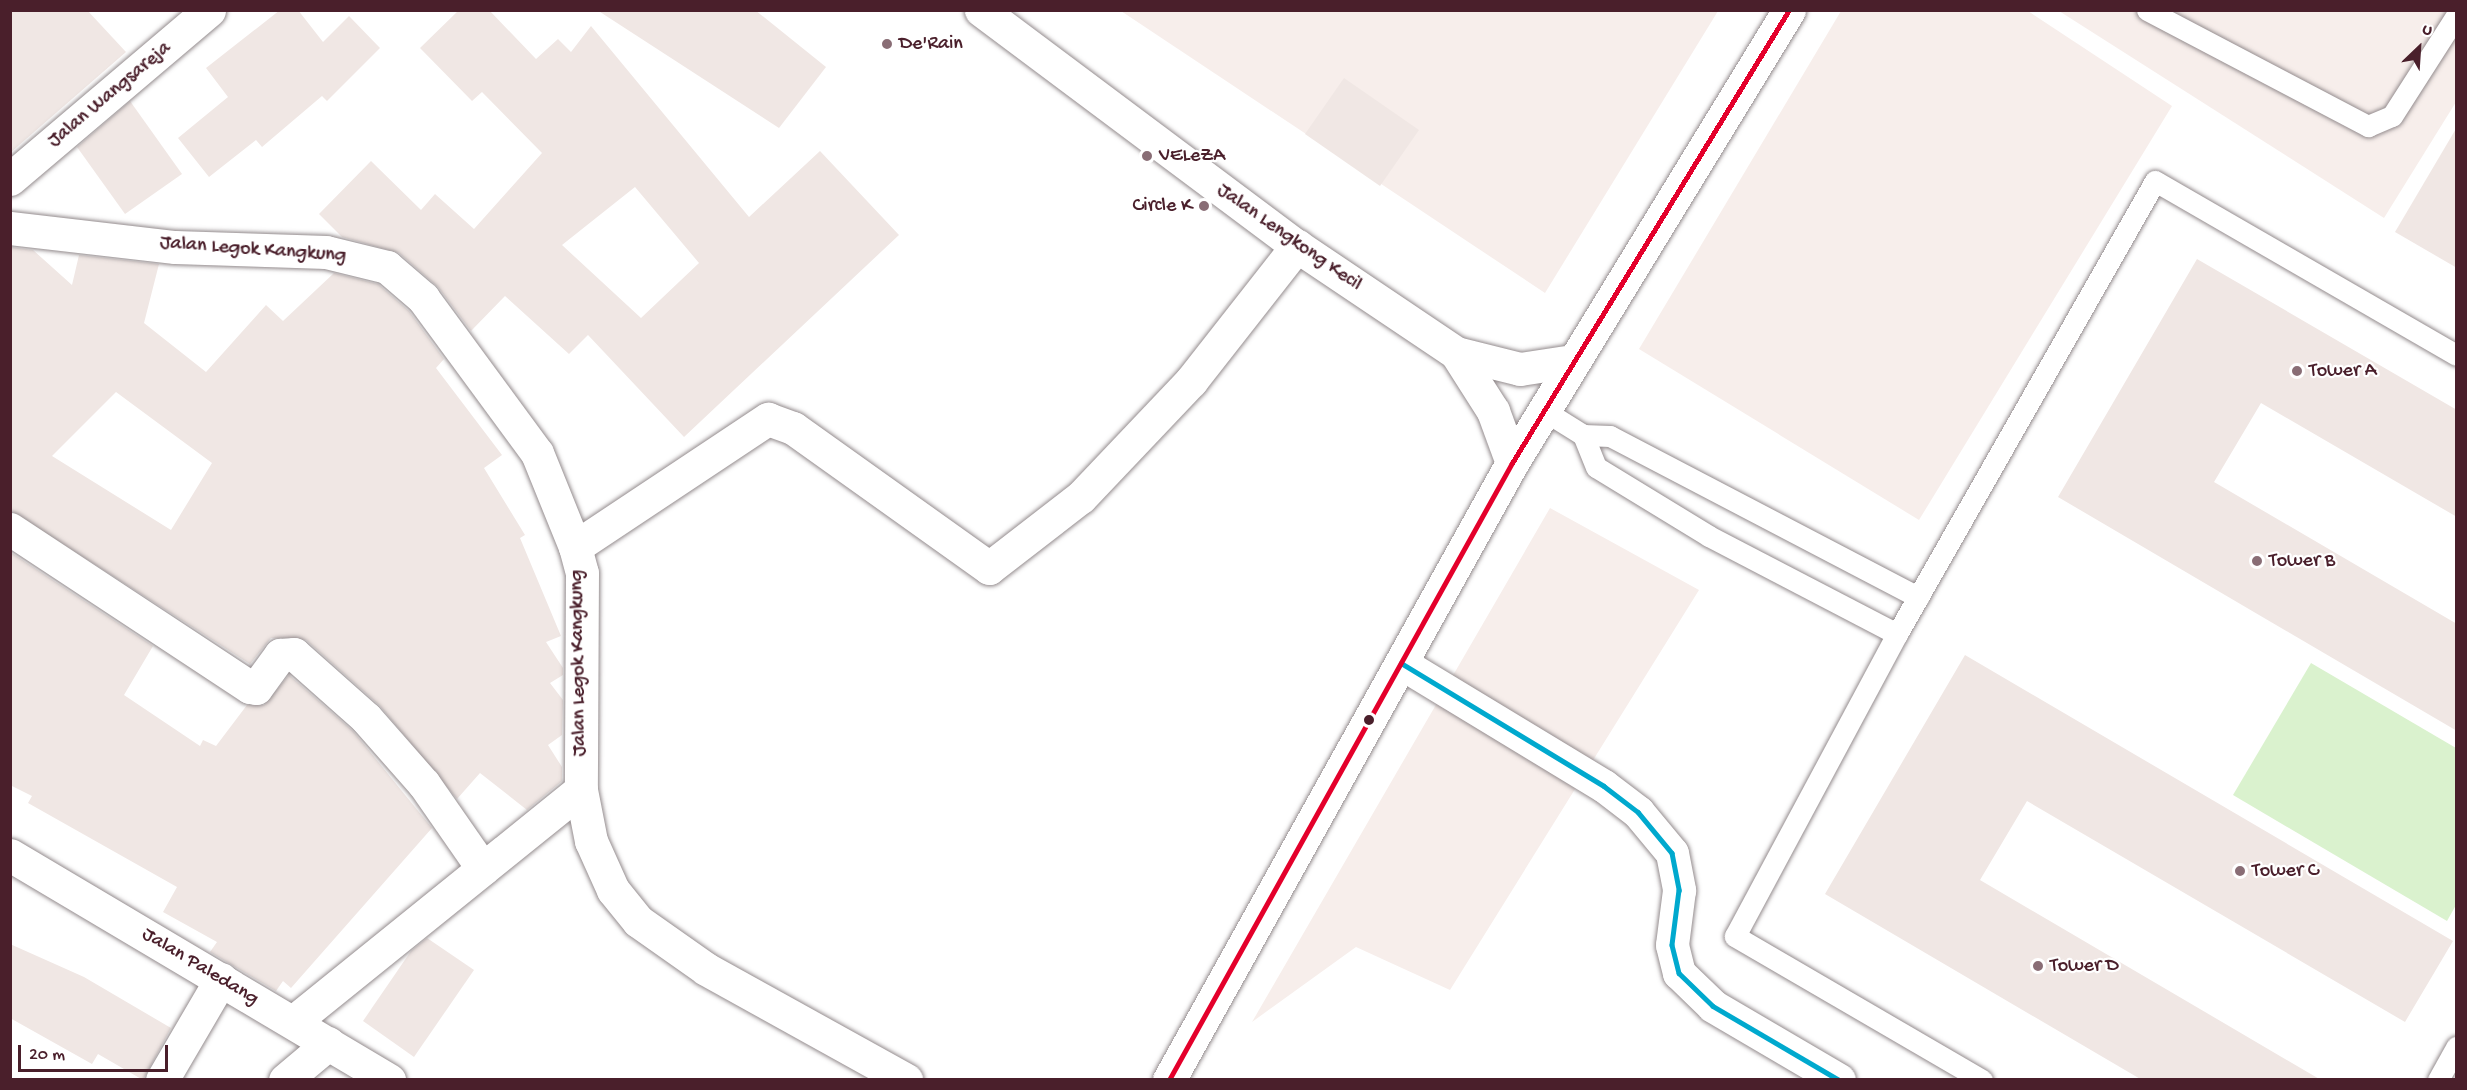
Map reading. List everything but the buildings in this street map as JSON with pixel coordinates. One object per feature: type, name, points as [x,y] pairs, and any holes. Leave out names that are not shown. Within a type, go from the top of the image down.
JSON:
[{"type":"street","name":"Jalan Wangsareja","points":[[10,180],[209,10]]},
{"type":"street","name":"Jalan Lengkong Kecil","points":[[981,10],[1297,246],[1456,353],[1520,369],[1568,369]]},
{"type":"street","points":[[1169,1080],[1512,463],[1789,10]]},
{"type":"street","name":"Jalan Legok Kangkung","points":[[10,228],[175,247],[326,252],[387,267],[423,298],[537,453],[575,547],[582,573],[581,790],[591,841],[612,890],[638,921],[744,993],[906,1080]]},
{"type":"street","points":[[575,547],[768,419],[793,428],[989,568],[1081,497],[1191,381],[1297,246]]},
{"type":"street","name":"Jalan Lengkong Kecil","points":[[1456,353],[1493,411],[1512,463]]},
{"type":"street","points":[[10,529],[250,687],[256,688],[280,655],[294,654],[373,726],[424,784],[483,869]]},
{"type":"street","points":[[1401,663],[1604,786],[1638,812],[1672,853],[1680,890],[1672,945],[1680,973],[1713,1006],[1839,1080]]},
{"type":"street","points":[[285,1080],[310,1032],[483,869],[581,790]]},
{"type":"street","name":"Jalan Paledang","points":[[10,855],[389,1080]]},
{"type":"street","points":[[162,1080],[221,979]]},
{"type":"lane","points":[[2147,10],[2368,126],[2392,116],[2457,16]]},
{"type":"lane","points":[[1982,1080],[1735,936],[1897,634],[2155,181],[2457,355]]},
{"type":"lane","points":[[1543,410],[1583,435],[1610,436],[1918,597]]},
{"type":"lane","points":[[1583,435],[1596,467],[1709,536],[1897,634]]},
{"type":"lane","points":[[2438,1080],[2457,1047]]},
{"type":"shaded area","points":[[1121,11],[1718,11],[1545,293]]},
{"type":"shaded area","points":[[1841,11],[2028,11],[2172,106],[1919,520],[1639,349]]},
{"type":"shaded area","points":[[2059,11],[2456,11],[2456,102],[2384,218]]},
{"type":"shaded area","points":[[1550,508],[1699,590],[1450,990],[1356,947],[1252,1022]]},
{"type":"green space","points":[[2311,663],[2456,748],[2456,905],[2447,921],[2233,795]]},
{"type":"transit line","points":[[1169,1080],[1512,463],[1789,10]]},
{"type":"transit line","points":[[1401,663],[1604,786],[1638,812],[1672,853],[1679,890],[1672,945],[1679,973],[1713,1006],[1839,1080]]},
{"type":"place","name":"De'Rain","points":[[887,44]]},
{"type":"place","name":"VELeZA","points":[[1147,156]]},
{"type":"place","name":"Circle K","points":[[1204,206]]},
{"type":"place","name":"Tower A","points":[[2297,371]]},
{"type":"place","name":"Tower B","points":[[2257,561]]},
{"type":"place","name":"Tower C","points":[[2240,871]]},
{"type":"place","name":"Tower D","points":[[2038,966]]}]
